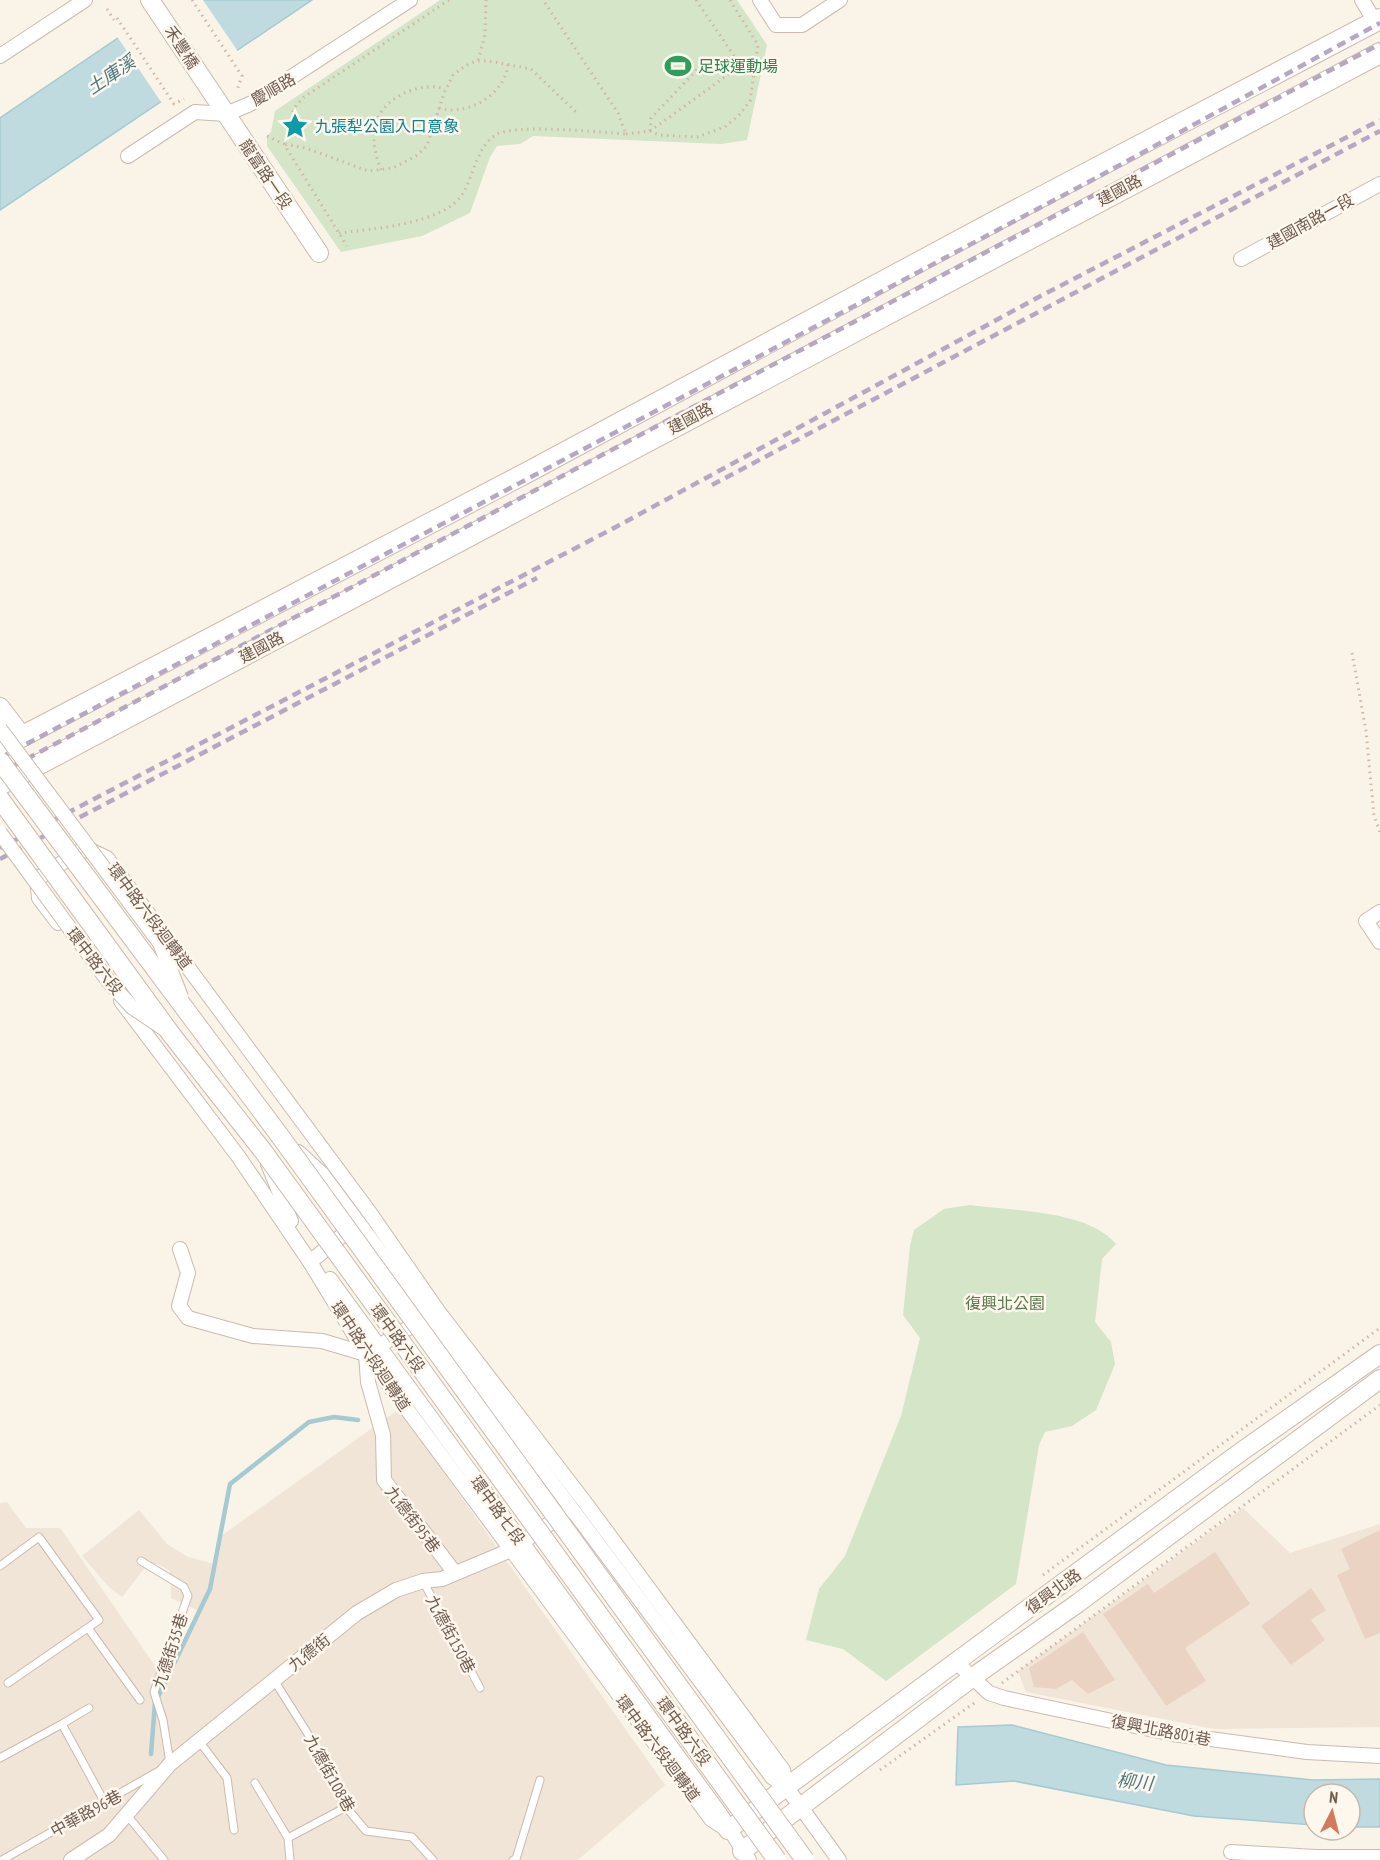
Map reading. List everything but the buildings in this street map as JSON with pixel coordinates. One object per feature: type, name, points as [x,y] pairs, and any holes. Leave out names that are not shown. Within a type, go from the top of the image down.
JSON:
[{"type":"main road","name":"建國路","points":[[0,748],[528,472],[1010,213],[1378,21]]},
{"type":"main road","name":"建國路","points":[[0,785],[506,518],[945,280],[1380,53]]},
{"type":"street","points":[[0,56],[85,0]]},
{"type":"street","name":"禾豐橋","points":[[150,0],[213,94]]},
{"type":"street","name":"慶順路","points":[[129,156],[195,112],[226,114],[250,104],[311,67],[410,0]]},
{"type":"street","points":[[760,0],[776,24],[802,25],[840,0]]},
{"type":"street","points":[[1362,0],[1378,21]]},
{"type":"street","name":"龍富路一段","points":[[213,94],[318,253]]},
{"type":"street","name":"建國南路一段","points":[[1241,259],[1380,184]]},
{"type":"street","points":[[0,707],[22,736]]},
{"type":"street","name":"環中路六段","points":[[0,729],[160,943],[184,1007],[805,1860]]},
{"type":"street","points":[[0,761],[184,1007]]},
{"type":"street","points":[[0,799],[171,1034]]},
{"type":"street","name":"環中路六段","points":[[0,833],[109,982],[132,1007],[171,1034],[263,1151],[777,1860]]},
{"type":"street","name":"環中路六段迴轉道","points":[[433,1313],[370,1213],[107,858],[92,851],[82,850],[37,879],[39,898],[154,1042],[313,1259],[366,1354],[517,1546]]},
{"type":"street","points":[[1380,912],[1366,921],[1380,942]]},
{"type":"street","name":"環中路六段","points":[[280,1136],[322,1174],[433,1313],[578,1504],[772,1777],[787,1788],[839,1860]]},
{"type":"street","name":"環中路七段","points":[[263,1151],[287,1216],[313,1259],[379,1346],[517,1546],[721,1815],[745,1855]]},
{"type":"street","points":[[313,1259],[370,1213]]},
{"type":"street","points":[[180,1250],[188,1273],[179,1306],[188,1318],[254,1336],[322,1341],[366,1354],[433,1313]]},
{"type":"street","name":"九德街95巷","points":[[366,1354],[368,1382],[383,1435],[384,1480],[455,1573]]},
{"type":"street","name":"復興北路","points":[[728,1830],[1380,1354]]},
{"type":"street","name":"復興北路","points":[[745,1855],[800,1807],[973,1677],[1078,1603],[1380,1379]]},
{"type":"street","name":"九德街","points":[[71,1860],[109,1835],[170,1764],[357,1613],[396,1590],[423,1581],[442,1579],[517,1546],[578,1504]]},
{"type":"street","points":[[956,1662],[989,1693]]},
{"type":"street","name":"復興北路801巷","points":[[989,1693],[1173,1734],[1307,1752],[1380,1756]]},
{"type":"street","points":[[1231,1852],[1315,1857],[1380,1857]]},
{"type":"lane","points":[[0,1566],[39,1537],[99,1620],[8,1683]]},
{"type":"lane","name":"九德街35巷","points":[[141,1561],[184,1587],[188,1596],[154,1692],[171,1755],[170,1764]]},
{"type":"lane","name":"九德街150巷","points":[[423,1581],[480,1688]]},
{"type":"lane","points":[[88,1628],[140,1700]]},
{"type":"lane","name":"九德街108巷","points":[[274,1679],[330,1768],[346,1807],[366,1831],[412,1837],[433,1860]]},
{"type":"lane","points":[[0,1758],[89,1708]]},
{"type":"lane","points":[[62,1725],[105,1803]]},
{"type":"lane","points":[[198,1740],[227,1778],[234,1830]]},
{"type":"lane","name":"中華路96巷","points":[[2,1860],[170,1764]]},
{"type":"lane","points":[[513,1860],[516,1859],[540,1780]]},
{"type":"lane","points":[[255,1783],[288,1838],[290,1860]]},
{"type":"lane","points":[[288,1838],[346,1807]]},
{"type":"lane","points":[[126,1814],[164,1860]]},
{"type":"path","points":[[192,0],[242,76],[237,90]]},
{"type":"path","points":[[347,246],[284,144],[294,108],[304,97],[449,0]]},
{"type":"path","points":[[478,61],[485,35],[486,0]]},
{"type":"path","points":[[543,0],[618,113],[626,134]]},
{"type":"path","points":[[696,0],[741,66]]},
{"type":"path","points":[[650,130],[659,135],[697,137],[725,127],[739,116],[750,101],[758,45],[730,0]]},
{"type":"path","points":[[107,9],[174,104],[184,99]]},
{"type":"path","points":[[650,130],[651,118],[708,58]]},
{"type":"path","points":[[339,233],[415,221],[452,205],[462,195],[488,141],[499,133],[534,130],[626,134],[650,130],[741,66],[757,59]]},
{"type":"path","points":[[267,136],[284,144],[310,149],[368,171],[381,170],[416,156],[428,146],[439,108],[453,75],[465,66],[478,61],[531,69],[577,113]]},
{"type":"path","points":[[439,108],[447,110],[468,107],[494,94],[504,81],[508,64]]},
{"type":"path","points":[[381,170],[374,143],[377,119],[385,109],[412,90],[425,87],[446,89]]},
{"type":"path","points":[[1353,653],[1366,731],[1374,816],[1380,832]]},
{"type":"path","points":[[875,1774],[989,1693],[1380,1405]]},
{"type":"shaded area","points":[[399,1409],[665,1785],[578,1860],[0,1860],[0,1503],[7,1502],[26,1528],[60,1528],[166,1682],[197,1610],[171,1598],[170,1571],[158,1564],[148,1564],[122,1597],[109,1587],[82,1556],[139,1510],[167,1544],[188,1557],[214,1564],[221,1536]]},
{"type":"shaded area","points":[[1243,1508],[1290,1553],[1380,1524],[1380,1727],[1214,1729],[1026,1692],[1018,1671]]},
{"type":"green space","points":[[440,0],[737,0],[767,45],[747,140],[721,144],[533,136],[520,144],[497,146],[490,157],[470,213],[422,236],[341,252],[267,146],[267,136],[271,132],[275,111]]},
{"type":"green space","name":"復興北公園","points":[[970,1205],[1068,1218],[1087,1224],[1116,1244],[1102,1259],[1095,1322],[1111,1342],[1115,1364],[1096,1410],[1072,1426],[1045,1432],[1039,1445],[1016,1584],[886,1681],[843,1649],[806,1640],[819,1589],[845,1556],[901,1416],[920,1338],[903,1315],[910,1246],[914,1230],[944,1209]]},
{"type":"water","name":"土庫溪","points":[[174,0],[312,0],[0,210],[0,118]]},
{"type":"water","name":"柳川","points":[[1012,1725],[1166,1765],[1313,1780],[1380,1779],[1380,1827],[1362,1827],[1362,1782],[1302,1782],[1302,1824],[1194,1816],[1014,1781],[956,1785],[958,1727]]},
{"type":"pier","points":[[169,0],[203,0],[239,53],[163,105],[116,35]]},
{"type":"waterway","points":[[151,1754],[155,1703],[210,1589],[230,1484],[309,1422],[334,1417],[358,1420]]},
{"type":"railway","points":[[0,758],[1096,178],[1380,23]]},
{"type":"railway","points":[[0,773],[1380,44]]},
{"type":"railway","points":[[0,848],[614,528],[1035,299],[1380,120]]},
{"type":"railway","points":[[712,485],[1380,131]]},
{"type":"railway","points":[[0,859],[537,578]]},
{"type":"place","name":"足球運動場","points":[[678,66]]},
{"type":"place","name":"九張犁公園入口意象","points":[[295,126]]}]
